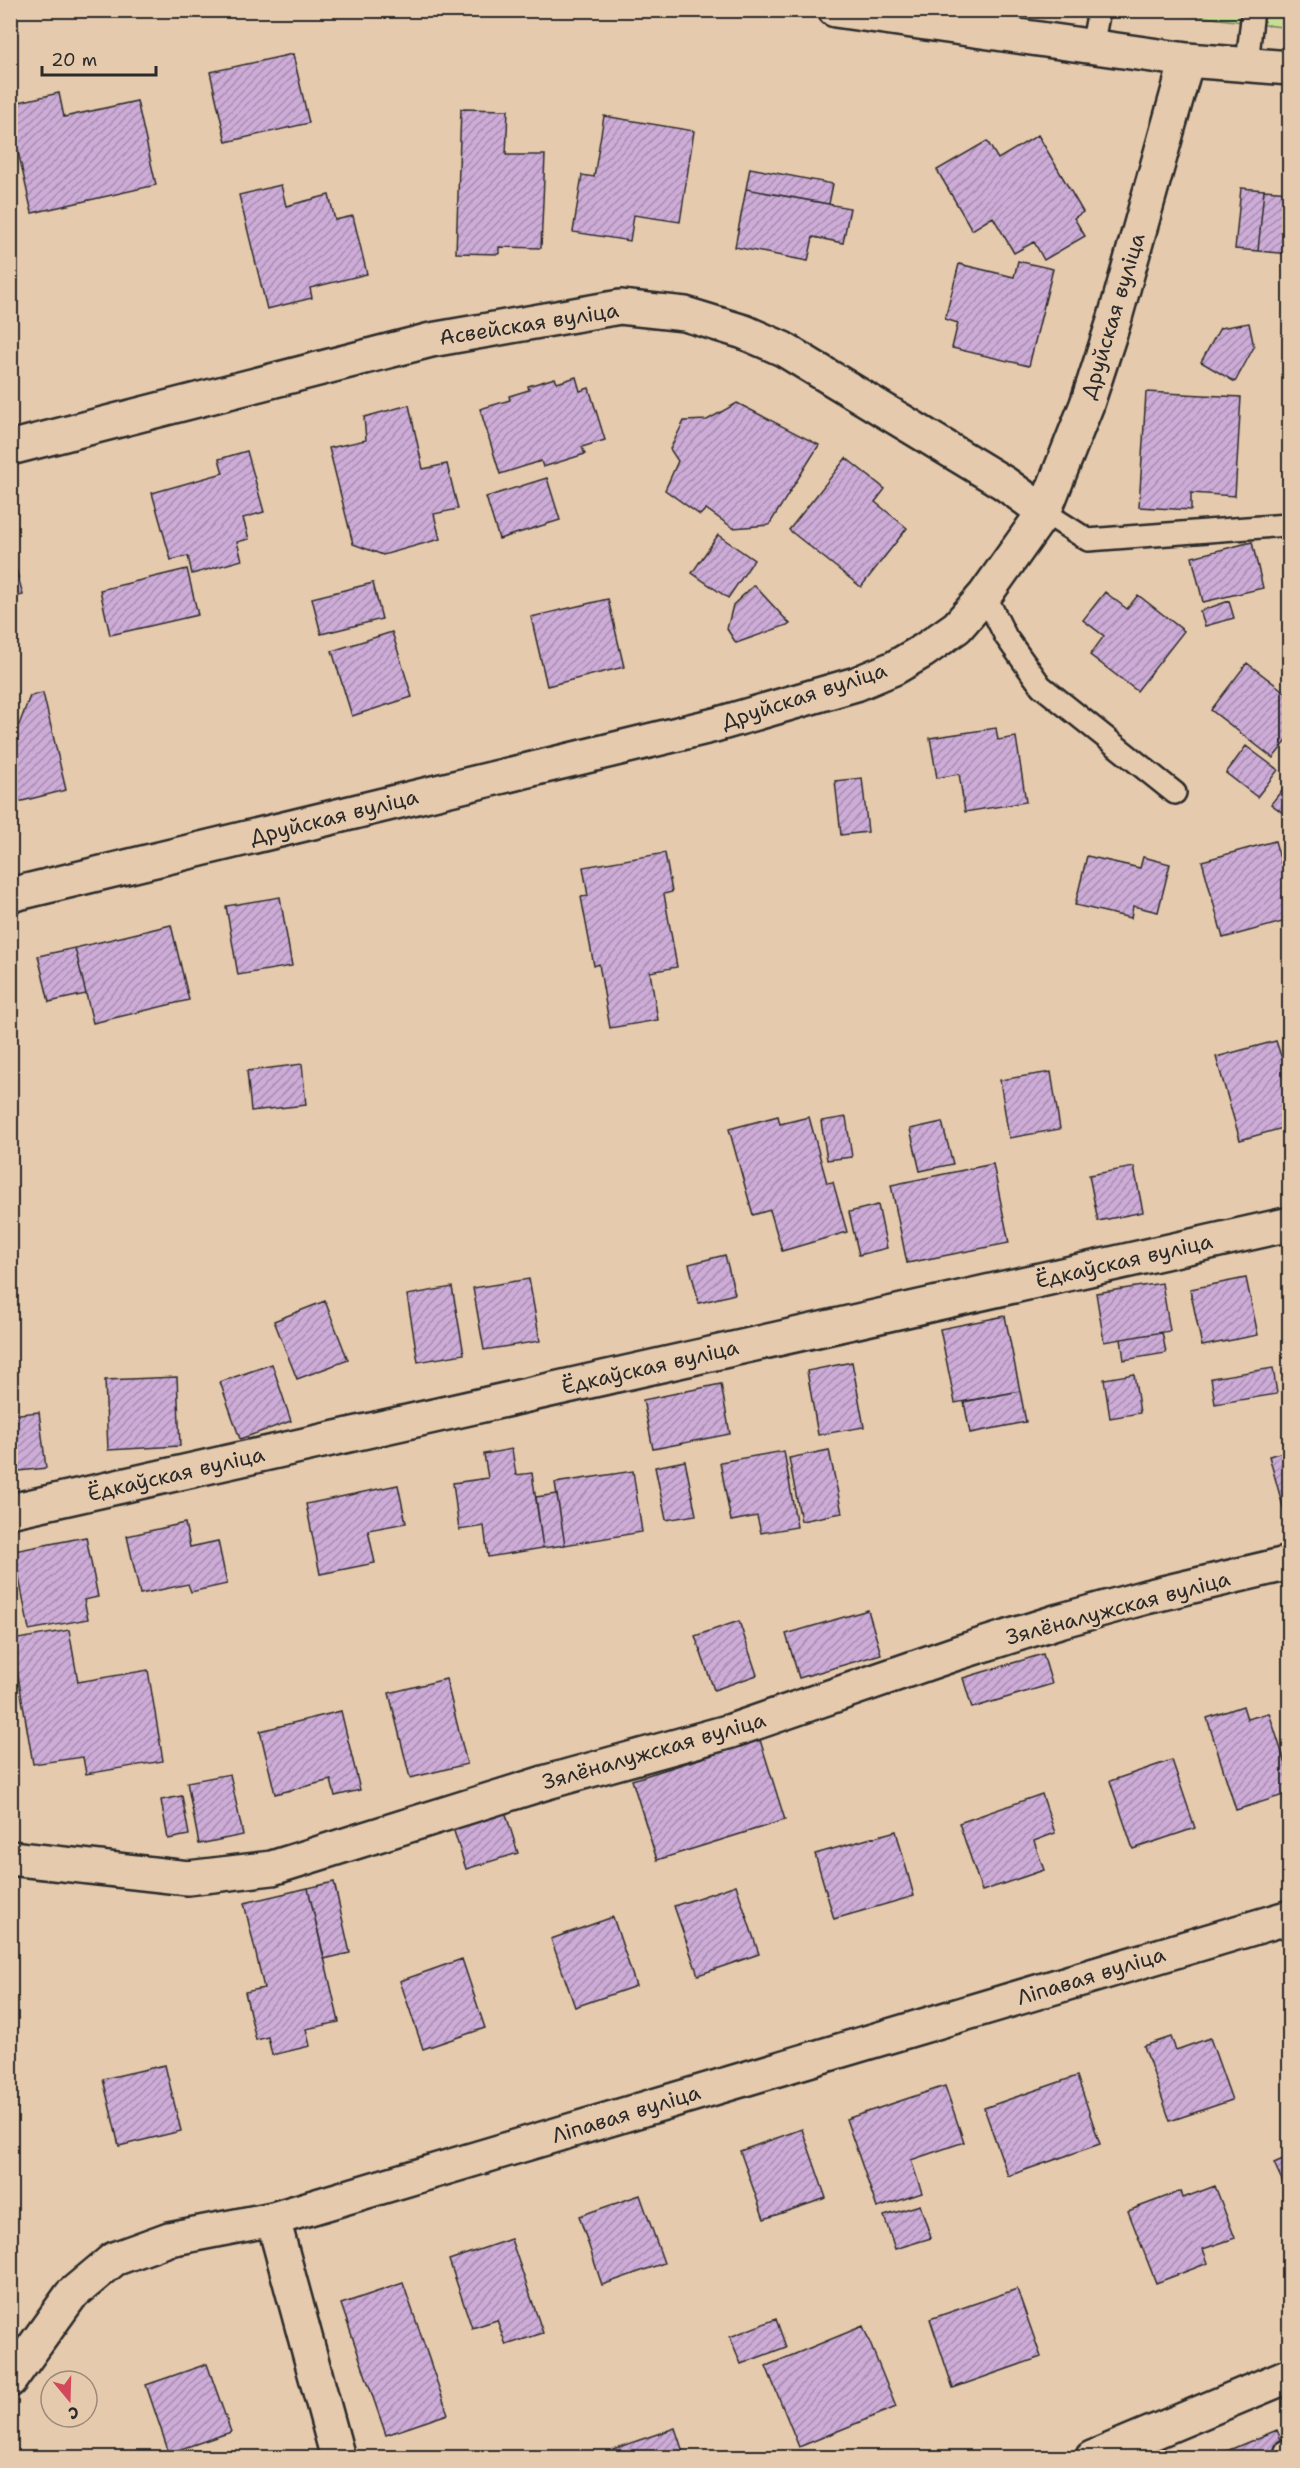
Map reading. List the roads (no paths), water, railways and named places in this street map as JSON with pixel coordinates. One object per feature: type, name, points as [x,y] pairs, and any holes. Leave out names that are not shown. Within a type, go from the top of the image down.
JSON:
[{"type":"street","points":[[835,10],[1187,60],[1290,68]]},
{"type":"street","name":"Друйская вуліца","points":[[10,895],[704,728],[808,699],[894,668],[957,627],[985,595],[1044,512],[1087,404],[1114,321],[1187,60]]},
{"type":"street","name":"Асвейская вуліца","points":[[10,447],[431,340],[620,307],[685,314],[744,332],[783,350],[985,471],[1044,512]]},
{"type":"street","name":"Ёдкаўская вуліца","points":[[10,1511],[1290,1224]]},
{"type":"street","name":"Зялёналужская вуліца","points":[[10,1858],[188,1878],[272,1868],[547,1782],[731,1731],[957,1653],[1059,1621],[1146,1597],[1290,1563]]},
{"type":"street","name":"Ліпавая вуліца","points":[[10,2380],[71,2295],[114,2259],[169,2239],[273,2219],[1290,1917]]},
{"type":"street","points":[[273,2219],[338,2457]]},
{"type":"street","points":[[1092,2457],[1290,2375]]},
{"type":"lane","points":[[1092,47],[1099,10]]},
{"type":"lane","points":[[1247,64],[1253,10]]},
{"type":"lane","points":[[1044,512],[1088,540],[1287,525],[1290,528]]},
{"type":"lane","points":[[985,595],[1006,637],[1041,686],[1175,793]]}]
